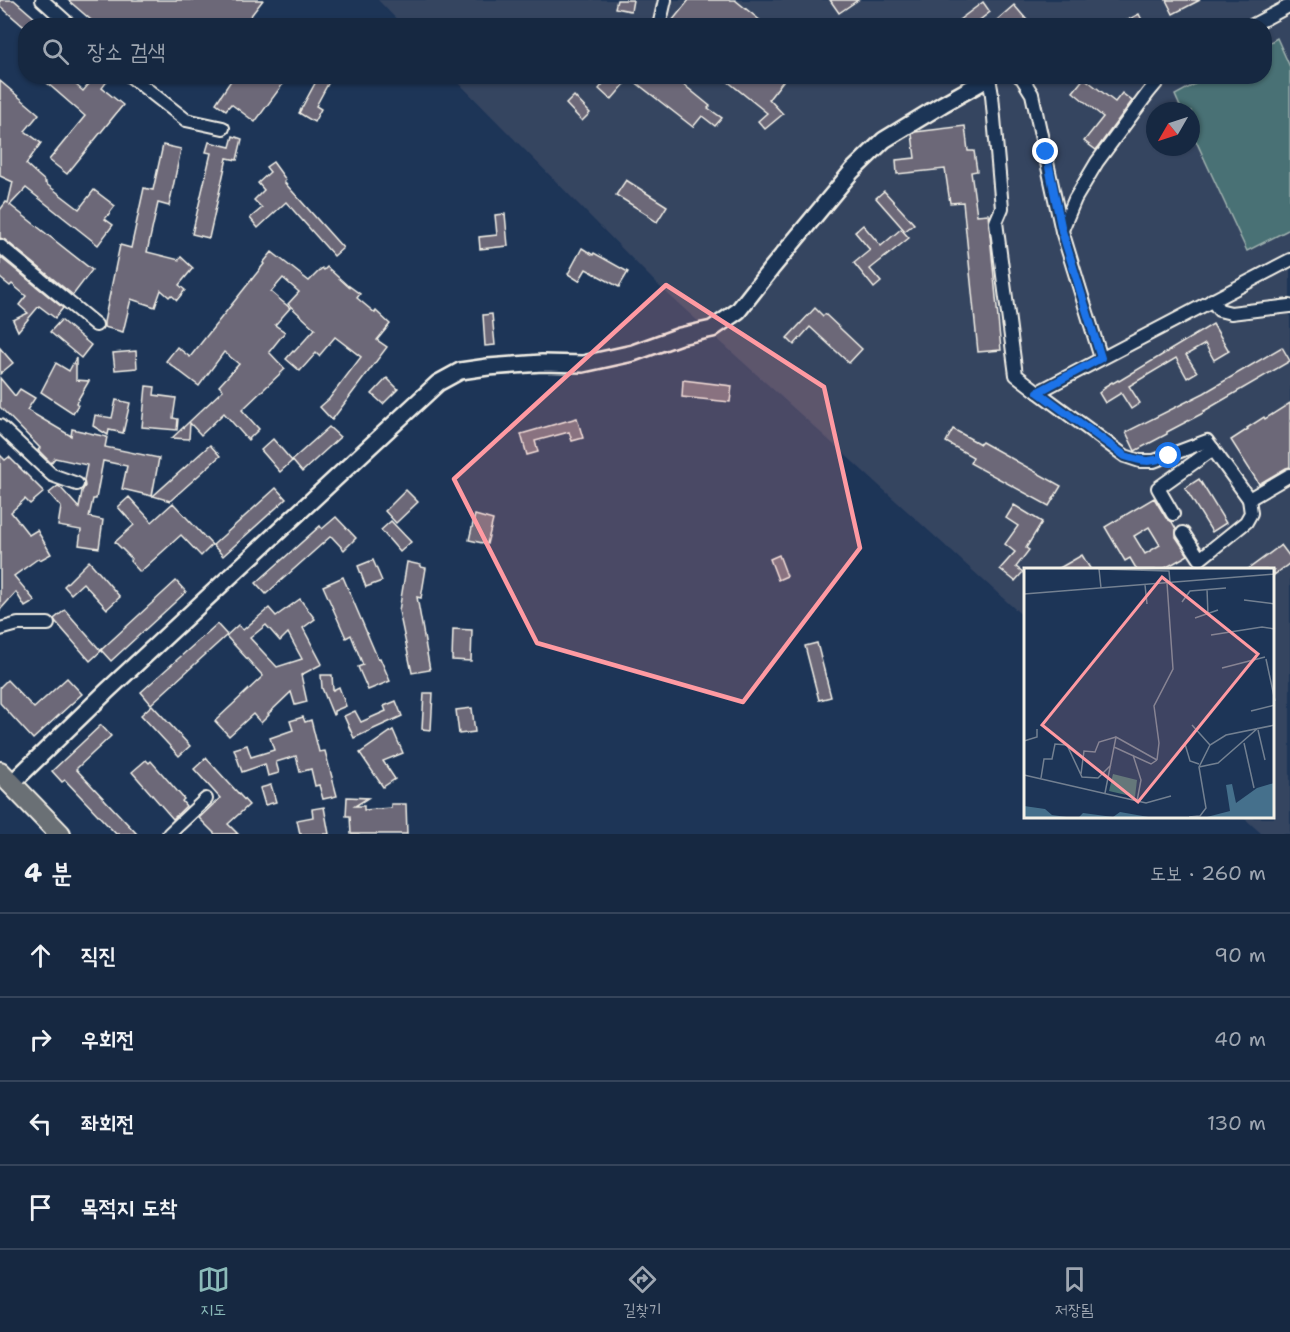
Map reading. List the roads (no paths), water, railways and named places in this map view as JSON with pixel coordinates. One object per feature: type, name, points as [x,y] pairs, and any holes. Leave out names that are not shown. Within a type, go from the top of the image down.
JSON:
[{"type":"main road","points":[[6,778],[60,834]]},
{"type":"street","points":[[42,0],[62,18]]},
{"type":"street","points":[[661,18],[666,0]]},
{"type":"street","points":[[1266,18],[1287,7]]},
{"type":"street","points":[[140,84],[186,120],[223,128]]},
{"type":"street","points":[[6,778],[107,691],[438,383],[460,371],[488,367],[542,363],[583,364],[633,353],[680,336],[712,329],[738,311],[852,171],[884,140],[978,84]]},
{"type":"street","points":[[991,84],[1002,208],[996,222],[1016,375],[1125,456],[1140,461],[1154,461],[1207,441],[1249,499],[1251,513],[1246,522],[1200,559],[1183,533]]},
{"type":"street","points":[[1026,84],[1032,94],[1062,231],[1101,358]]},
{"type":"street","points":[[1062,231],[1075,199],[1097,162],[1156,84]]},
{"type":"street","points":[[0,246],[96,325]]},
{"type":"street","points":[[1038,392],[1290,260]]},
{"type":"street","points":[[1212,300],[1219,310],[1231,313],[1290,306]]},
{"type":"street","points":[[1,428],[52,475],[77,484]]},
{"type":"street","points":[[1173,514],[1158,488],[1213,449]]},
{"type":"street","points":[[1249,499],[1290,475]]},
{"type":"street","points":[[0,629],[18,624],[48,624]]},
{"type":"street","points":[[169,834],[206,800]]}]
